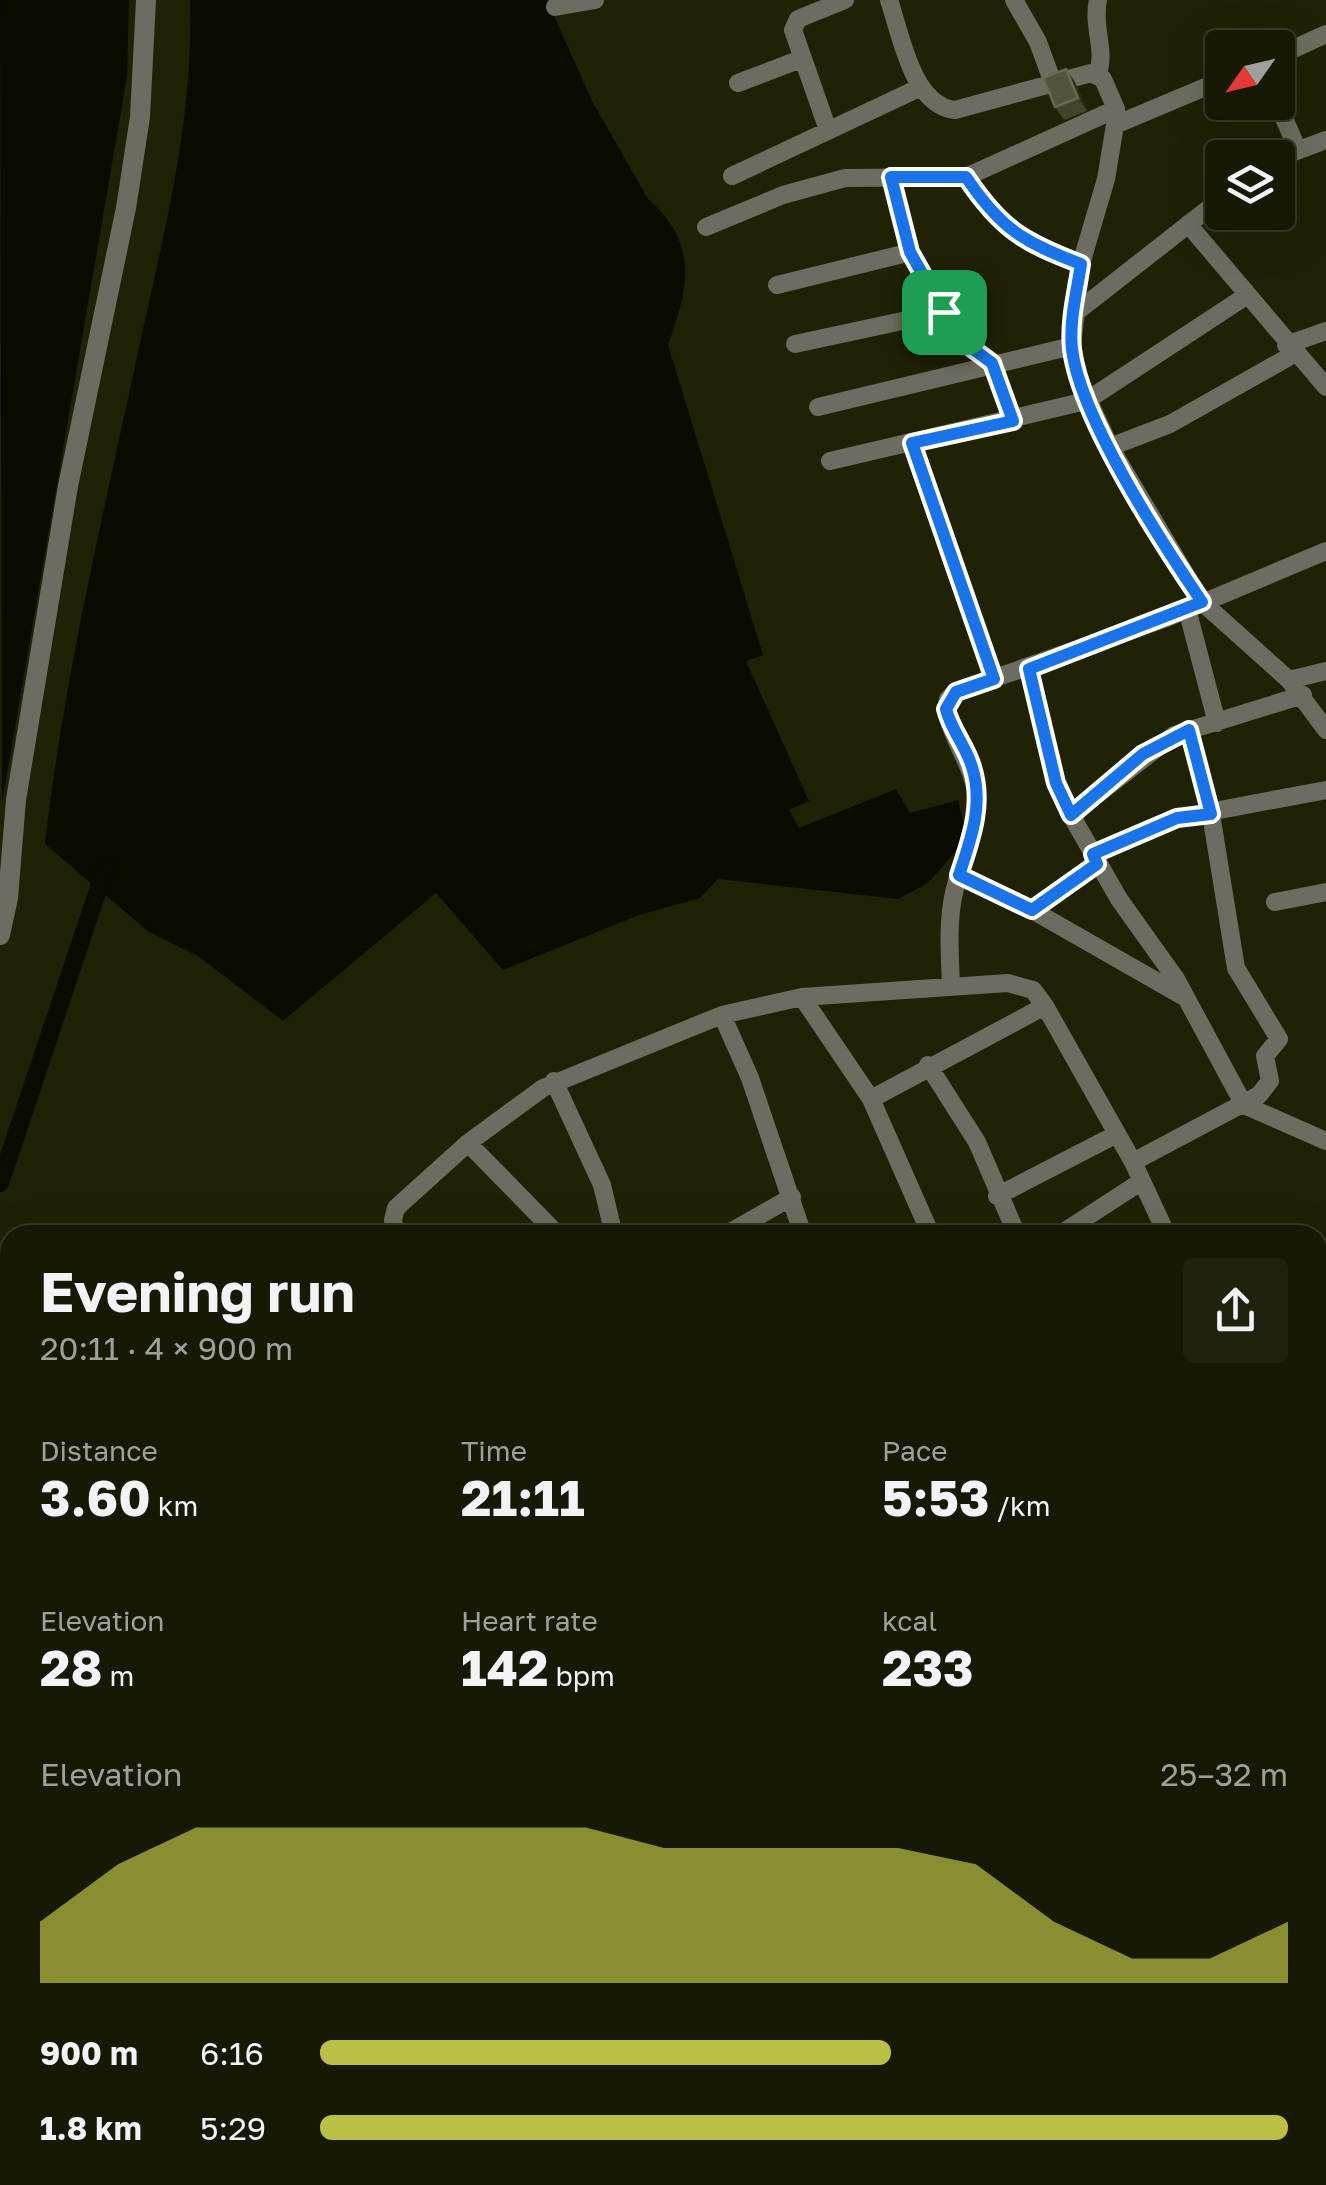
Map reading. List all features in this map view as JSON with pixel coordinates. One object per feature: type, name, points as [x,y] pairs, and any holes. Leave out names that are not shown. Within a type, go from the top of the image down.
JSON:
[{"type":"street","points":[[0,934],[16,800],[68,486],[126,208],[140,117],[146,0]]},
{"type":"street","points":[[556,8],[596,0]]},
{"type":"street","points":[[828,130],[801,59],[794,23],[845,0]]},
{"type":"street","points":[[888,0],[921,87],[932,103],[955,110],[1098,73]]},
{"type":"street","points":[[1014,0],[1038,42],[1054,84]]},
{"type":"street","points":[[1098,0],[1098,73],[1115,117],[1106,179],[1081,264],[1072,346],[1086,401],[1195,606],[1218,723]]},
{"type":"street","points":[[1295,48],[1326,34]]},
{"type":"street","points":[[738,82],[801,59]]},
{"type":"street","points":[[706,227],[782,195],[845,178],[966,177],[1205,86]]},
{"type":"street","points":[[732,176],[921,87]]},
{"type":"street","points":[[1285,120],[1297,148],[1326,140]]},
{"type":"street","points":[[891,177],[910,252],[944,312],[973,349],[992,363],[1013,421]]},
{"type":"street","points":[[966,177],[992,216],[1010,233],[1081,264]]},
{"type":"street","points":[[1074,314],[1205,211]]},
{"type":"street","points":[[1188,224],[1326,387]]},
{"type":"street","points":[[777,285],[910,252]]},
{"type":"street","points":[[830,460],[1013,421],[1086,401],[1246,296]]},
{"type":"street","points":[[795,344],[944,312]]},
{"type":"street","points":[[1110,447],[1170,424],[1290,349],[1326,332]]},
{"type":"street","points":[[818,407],[1072,346]]},
{"type":"street","points":[[912,443],[994,679]]},
{"type":"street","points":[[951,986],[949,921],[976,821],[972,766],[946,709],[956,692],[1029,669],[1326,552]]},
{"type":"street","points":[[1195,606],[1289,680],[1326,730]]},
{"type":"street","points":[[1029,669],[1056,783],[1071,815],[1095,859],[1186,998],[1244,1105],[1326,1141]]},
{"type":"street","points":[[1289,680],[1326,671]]},
{"type":"street","points":[[1071,815],[1143,754],[1189,730],[1303,695]]},
{"type":"street","points":[[1133,1162],[1244,1105],[1268,1087],[1265,1056],[1279,1039],[1236,968],[1211,814],[1189,730]]},
{"type":"street","points":[[1032,910],[1095,859],[1177,818],[1326,790]]},
{"type":"street","points":[[959,875],[1032,910],[1186,998]]},
{"type":"street","points":[[1275,902],[1326,892]]},
{"type":"street","points":[[394,1225],[396,1208],[468,1143],[554,1081],[722,1015],[802,998],[1022,984],[1045,1006],[1133,1162],[1162,1225]]},
{"type":"street","points":[[802,998],[871,1100],[927,1225]]},
{"type":"street","points":[[871,1100],[928,1065],[1045,1006]]},
{"type":"street","points":[[722,1015],[800,1225]]},
{"type":"street","points":[[928,1065],[977,1142],[1012,1225]]},
{"type":"street","points":[[554,1081],[602,1185],[612,1225]]},
{"type":"street","points":[[997,1196],[1117,1134]]},
{"type":"street","points":[[468,1143],[548,1225]]},
{"type":"street","points":[[1074,1225],[1142,1181]]},
{"type":"street","points":[[743,1225],[792,1197]]},
{"type":"shaded area","points":[[0,0],[129,0],[127,77],[2,803]]},
{"type":"shaded area","points":[[190,0],[547,0],[592,101],[648,199],[676,233],[682,250],[684,285],[668,345],[763,655],[746,661],[809,801],[789,810],[799,828],[896,789],[910,813],[958,800],[967,838],[928,883],[898,899],[718,879],[700,898],[639,915],[503,970],[436,893],[283,1021],[198,956],[149,932],[45,844],[84,604],[174,184],[187,93]]},
{"type":"building","points":[[1066,69],[1078,98],[1055,107],[1043,78]]},
{"type":"waterway","points":[[0,1183],[106,866]]},
{"type":"route","points":[[891,177],[966,177],[992,216],[1010,233],[1081,264],[1072,346],[1076,376],[1110,447],[1202,602],[1029,669],[1056,783],[1071,815],[1143,754],[1189,730],[1211,814],[1177,818],[1093,854],[1097,864],[1032,910],[959,875],[976,821],[976,796],[972,766],[950,725],[946,709],[948,699],[956,692],[994,679],[912,443],[1013,421],[992,363],[973,349],[944,312],[910,252],[891,177]]}]
